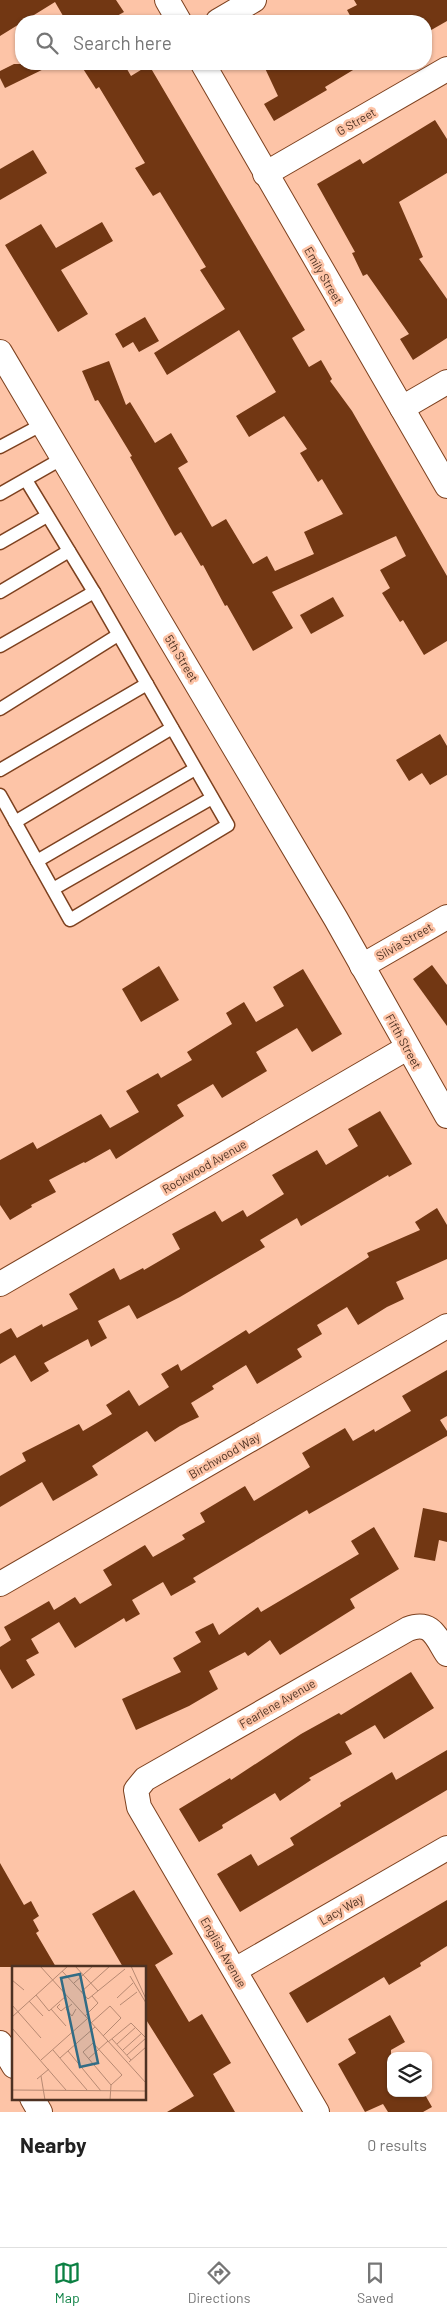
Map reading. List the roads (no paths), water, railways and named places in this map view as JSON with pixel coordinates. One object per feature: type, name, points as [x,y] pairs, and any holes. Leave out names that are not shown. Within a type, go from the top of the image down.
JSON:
[{"type":"street","points":[[167,0],[176,15]]},
{"type":"street","points":[[228,15],[254,0]]},
{"type":"street","name":"G Street","points":[[265,174],[447,68]]},
{"type":"street","name":"Emily Street","points":[[206,70],[447,486]]},
{"type":"street","name":"5th Street","points":[[0,352],[362,966]]},
{"type":"street","points":[[402,408],[447,382]]},
{"type":"street","name":"Silvia Street","points":[[362,966],[447,916]]},
{"type":"street","name":"Fifth Street","points":[[362,966],[447,1116]]},
{"type":"street","name":"Rockwood Avenue","points":[[0,1284],[407,1048]]},
{"type":"street","name":"Birchwood Way","points":[[0,1584],[447,1326]]},
{"type":"street","name":"Fearlene Avenue","points":[[136,1790],[145,1779],[408,1629],[422,1625],[434,1633],[447,1654]]},
{"type":"street","name":"English Avenue","points":[[136,1790],[139,1807],[317,2112]]},
{"type":"street","name":"Lacy Way","points":[[235,1970],[447,1848]]},
{"type":"street","points":[[0,2043],[12,2063]]},
{"type":"street","points":[[33,2100],[40,2112]]},
{"type":"lane","points":[[0,447],[43,424]]},
{"type":"lane","points":[[0,494],[63,458]]},
{"type":"lane","points":[[1,798],[70,920],[228,825],[94,592],[26,480]]},
{"type":"lane","points":[[0,543],[47,516]]},
{"type":"lane","points":[[0,592],[69,551]]},
{"type":"lane","points":[[0,646],[94,592]]},
{"type":"lane","points":[[0,708],[118,635]]},
{"type":"lane","points":[[0,770],[146,684]]},
{"type":"lane","points":[[15,822],[172,728]]},
{"type":"lane","points":[[37,861],[195,769]]},
{"type":"lane","points":[[53,889],[212,798]]}]
